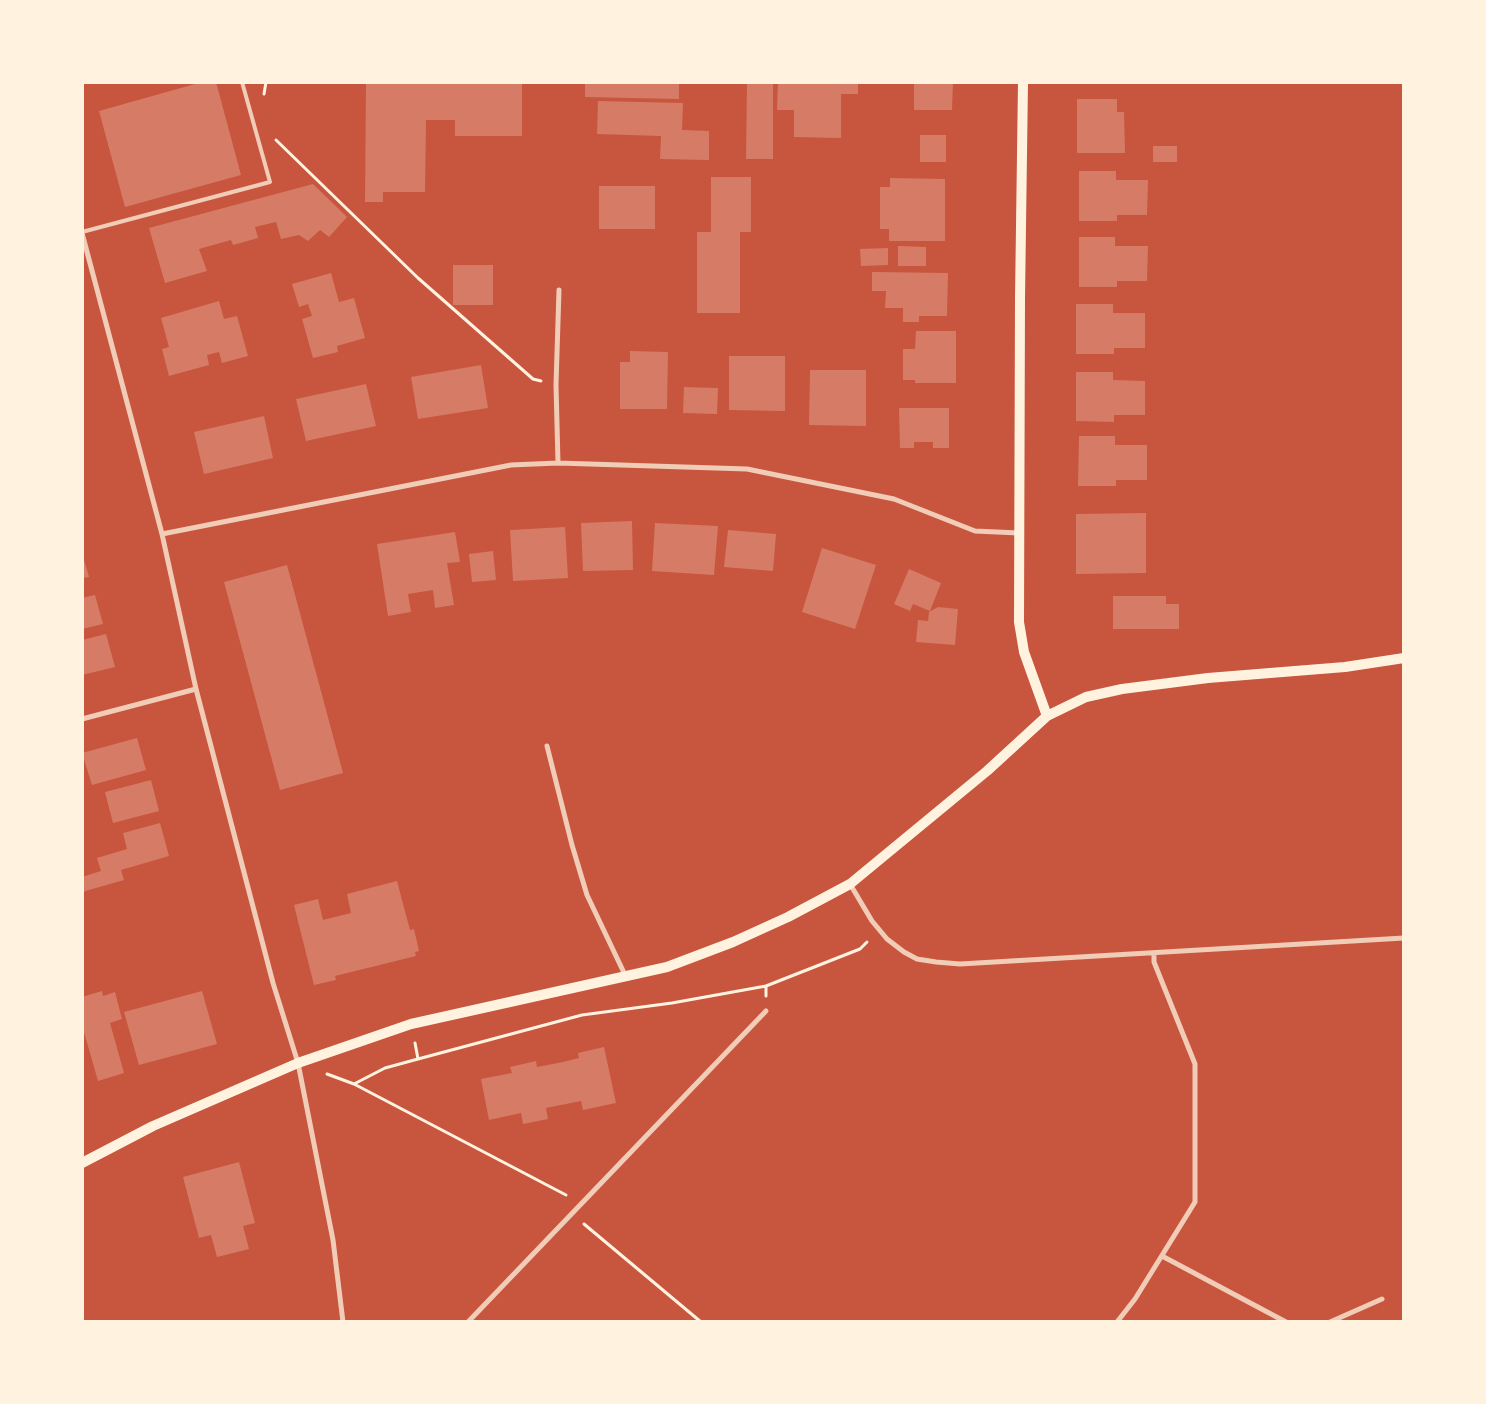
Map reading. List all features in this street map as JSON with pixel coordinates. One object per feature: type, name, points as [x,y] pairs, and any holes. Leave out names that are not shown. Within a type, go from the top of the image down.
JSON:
[{"type":"main road","points":[[1023,82],[1019,622],[1024,652],[1047,716]]},
{"type":"main road","points":[[82,1163],[153,1126],[298,1064],[412,1024],[667,968],[733,942],[788,917],[850,884],[987,771],[1047,716],[1086,697],[1122,689],[1208,678],[1345,667],[1404,658]]},
{"type":"street","points":[[82,233],[85,254],[162,534],[196,689],[273,983],[298,1064],[333,1240],[343,1322]]},
{"type":"street","points":[[558,463],[556,385],[559,290]]},
{"type":"street","points":[[162,534],[512,465],[558,463],[747,469],[894,499],[975,530],[1019,533]]},
{"type":"street","points":[[82,719],[196,689]]},
{"type":"street","points":[[547,746],[572,845],[587,895],[626,978]]},
{"type":"street","points":[[850,884],[872,921],[887,939],[904,952],[917,958],[936,962],[960,964],[1404,938]]},
{"type":"street","points":[[1117,1322],[1134,1299],[1196,1202],[1196,1064],[1154,962],[1154,953]]},
{"type":"street","points":[[468,1322],[766,1011]]},
{"type":"street","points":[[1162,1256],[1286,1322]]},
{"type":"street","points":[[1330,1322],[1382,1299]]},
{"type":"lane","points":[[82,233],[270,182],[242,82]]},
{"type":"path","points":[[263,99],[266,82]]},
{"type":"path","points":[[273,137],[418,278],[526,373],[533,379],[556,385]]},
{"type":"path","points":[[354,1084],[385,1068],[582,1015],[672,1003],[766,986],[860,949],[879,930]]},
{"type":"path","points":[[766,986],[766,1011]]},
{"type":"path","points":[[412,1024],[418,1059]]},
{"type":"path","points":[[298,1064],[354,1084],[581,1203]]},
{"type":"path","points":[[572,1214],[701,1322]]},
{"type":"building","points":[[202,82],[216,82],[241,175],[125,207],[99,111]]},
{"type":"building","points":[[366,82],[522,82],[522,136],[455,136],[455,120],[426,120],[425,192],[383,192],[383,202],[365,202]]},
{"type":"building","points":[[585,82],[679,82],[679,99],[585,97]]},
{"type":"building","points":[[747,82],[773,82],[773,159],[746,159]]},
{"type":"building","points":[[778,82],[858,82],[858,94],[841,94],[841,138],[794,137],[794,110],[777,110]]},
{"type":"building","points":[[914,82],[953,82],[952,110],[914,110]]},
{"type":"building","points":[[1077,99],[1117,99],[1117,112],[1124,112],[1125,153],[1077,153]]},
{"type":"building","points":[[598,101],[683,103],[682,130],[709,131],[709,160],[660,159],[661,136],[597,134]]},
{"type":"building","points":[[920,135],[946,135],[946,162],[920,162]]},
{"type":"building","points":[[1153,146],[1177,146],[1177,162],[1153,162]]},
{"type":"building","points":[[1079,171],[1116,171],[1116,180],[1148,180],[1147,215],[1117,215],[1117,221],[1079,221]]},
{"type":"building","points":[[711,177],[751,177],[751,232],[740,232],[740,313],[697,313],[697,232],[711,232]]},
{"type":"building","points":[[890,178],[945,179],[945,241],[889,241],[889,229],[880,229],[880,187],[890,187]]},
{"type":"building","points":[[313,184],[347,217],[329,237],[320,230],[308,241],[299,235],[281,239],[276,222],[255,227],[258,238],[233,245],[231,240],[199,249],[207,271],[165,283],[149,228]]},
{"type":"building","points":[[599,186],[655,186],[655,229],[599,229]]},
{"type":"building","points":[[1079,237],[1115,237],[1115,246],[1148,246],[1147,281],[1117,281],[1117,287],[1079,287]]},
{"type":"building","points":[[898,246],[926,247],[926,266],[898,266]]},
{"type":"building","points":[[888,248],[888,265],[861,266],[860,249]]},
{"type":"building","points":[[453,265],[493,265],[493,305],[453,305]]},
{"type":"building","points":[[872,272],[948,273],[947,316],[919,316],[919,322],[903,322],[903,308],[885,308],[886,291],[872,291]]},
{"type":"building","points":[[331,273],[339,302],[354,298],[365,338],[337,346],[338,352],[313,358],[302,319],[312,316],[308,304],[299,307],[292,284]]},
{"type":"building","points":[[219,301],[224,319],[237,316],[248,356],[222,363],[219,352],[207,355],[209,365],[169,376],[162,349],[169,347],[161,318]]},
{"type":"building","points":[[1076,304],[1113,304],[1113,313],[1145,313],[1145,348],[1114,348],[1114,354],[1076,354]]},
{"type":"building","points":[[916,331],[956,331],[956,383],[915,383],[915,380],[903,380],[903,349],[915,349]]},
{"type":"building","points":[[630,351],[668,352],[667,409],[620,409],[620,362],[630,362]]},
{"type":"building","points":[[729,356],[785,356],[785,411],[729,410]]},
{"type":"building","points":[[481,365],[488,408],[418,419],[411,377]]},
{"type":"building","points":[[810,370],[866,370],[866,426],[809,425]]},
{"type":"building","points":[[1076,372],[1113,372],[1113,380],[1145,381],[1145,415],[1114,415],[1114,422],[1076,421]]},
{"type":"building","points":[[366,384],[376,426],[306,441],[296,399]]},
{"type":"building","points":[[684,387],[718,388],[717,414],[683,413]]},
{"type":"building","points":[[899,408],[949,408],[949,448],[933,448],[933,442],[914,442],[914,448],[900,448]]},
{"type":"building","points":[[264,416],[273,458],[204,474],[194,432]]},
{"type":"building","points":[[1079,436],[1115,436],[1115,445],[1147,445],[1147,480],[1116,480],[1116,486],[1078,486]]},
{"type":"building","points":[[1146,513],[1146,573],[1076,574],[1076,514]]},
{"type":"building","points":[[632,521],[633,570],[583,571],[581,523]]},
{"type":"building","points":[[655,523],[718,526],[714,575],[652,571]]},
{"type":"building","points":[[565,527],[568,578],[513,581],[510,530]]},
{"type":"building","points":[[728,530],[776,534],[773,571],[724,567]]},
{"type":"building","points":[[455,532],[460,562],[447,563],[454,605],[435,608],[433,590],[408,594],[411,612],[388,616],[377,544]]},
{"type":"building","points":[[822,548],[876,565],[855,629],[802,612]]},
{"type":"building","points":[[493,551],[496,580],[472,582],[469,554]]},
{"type":"building","points":[[82,553],[89,577],[82,578]]},
{"type":"building","points":[[287,565],[343,773],[280,790],[224,582]]},
{"type":"building","points":[[909,569],[941,583],[930,611],[913,604],[910,611],[894,604]]},
{"type":"building","points":[[95,595],[103,624],[82,629],[82,598]]},
{"type":"building","points":[[1113,596],[1166,596],[1166,604],[1179,604],[1179,629],[1113,629]]},
{"type":"building","points":[[938,607],[958,609],[955,645],[916,642],[918,620],[928,621],[929,612]]},
{"type":"building","points":[[106,634],[115,667],[82,675],[82,640]]},
{"type":"building","points":[[137,738],[146,770],[92,785],[82,753]]},
{"type":"building","points":[[151,780],[159,811],[113,823],[105,792]]},
{"type":"building","points":[[160,823],[169,856],[121,870],[124,880],[82,892],[82,877],[101,871],[97,858],[127,849],[123,833]]},
{"type":"building","points":[[397,881],[410,930],[414,929],[419,951],[415,952],[416,956],[335,976],[336,980],[314,985],[294,905],[318,899],[323,920],[351,913],[347,894]]},
{"type":"building","points":[[102,991],[103,996],[115,992],[122,1019],[110,1023],[124,1073],[98,1081],[82,1025],[82,997]]},
{"type":"building","points":[[202,991],[217,1044],[139,1065],[124,1012]]},
{"type":"building","points":[[604,1047],[616,1103],[583,1110],[581,1101],[546,1108],[548,1119],[523,1124],[521,1113],[489,1120],[481,1079],[512,1073],[510,1067],[536,1061],[537,1067],[579,1058],[578,1053]]},
{"type":"building","points":[[239,1162],[255,1223],[243,1226],[249,1249],[217,1257],[211,1235],[199,1238],[183,1177]]}]
